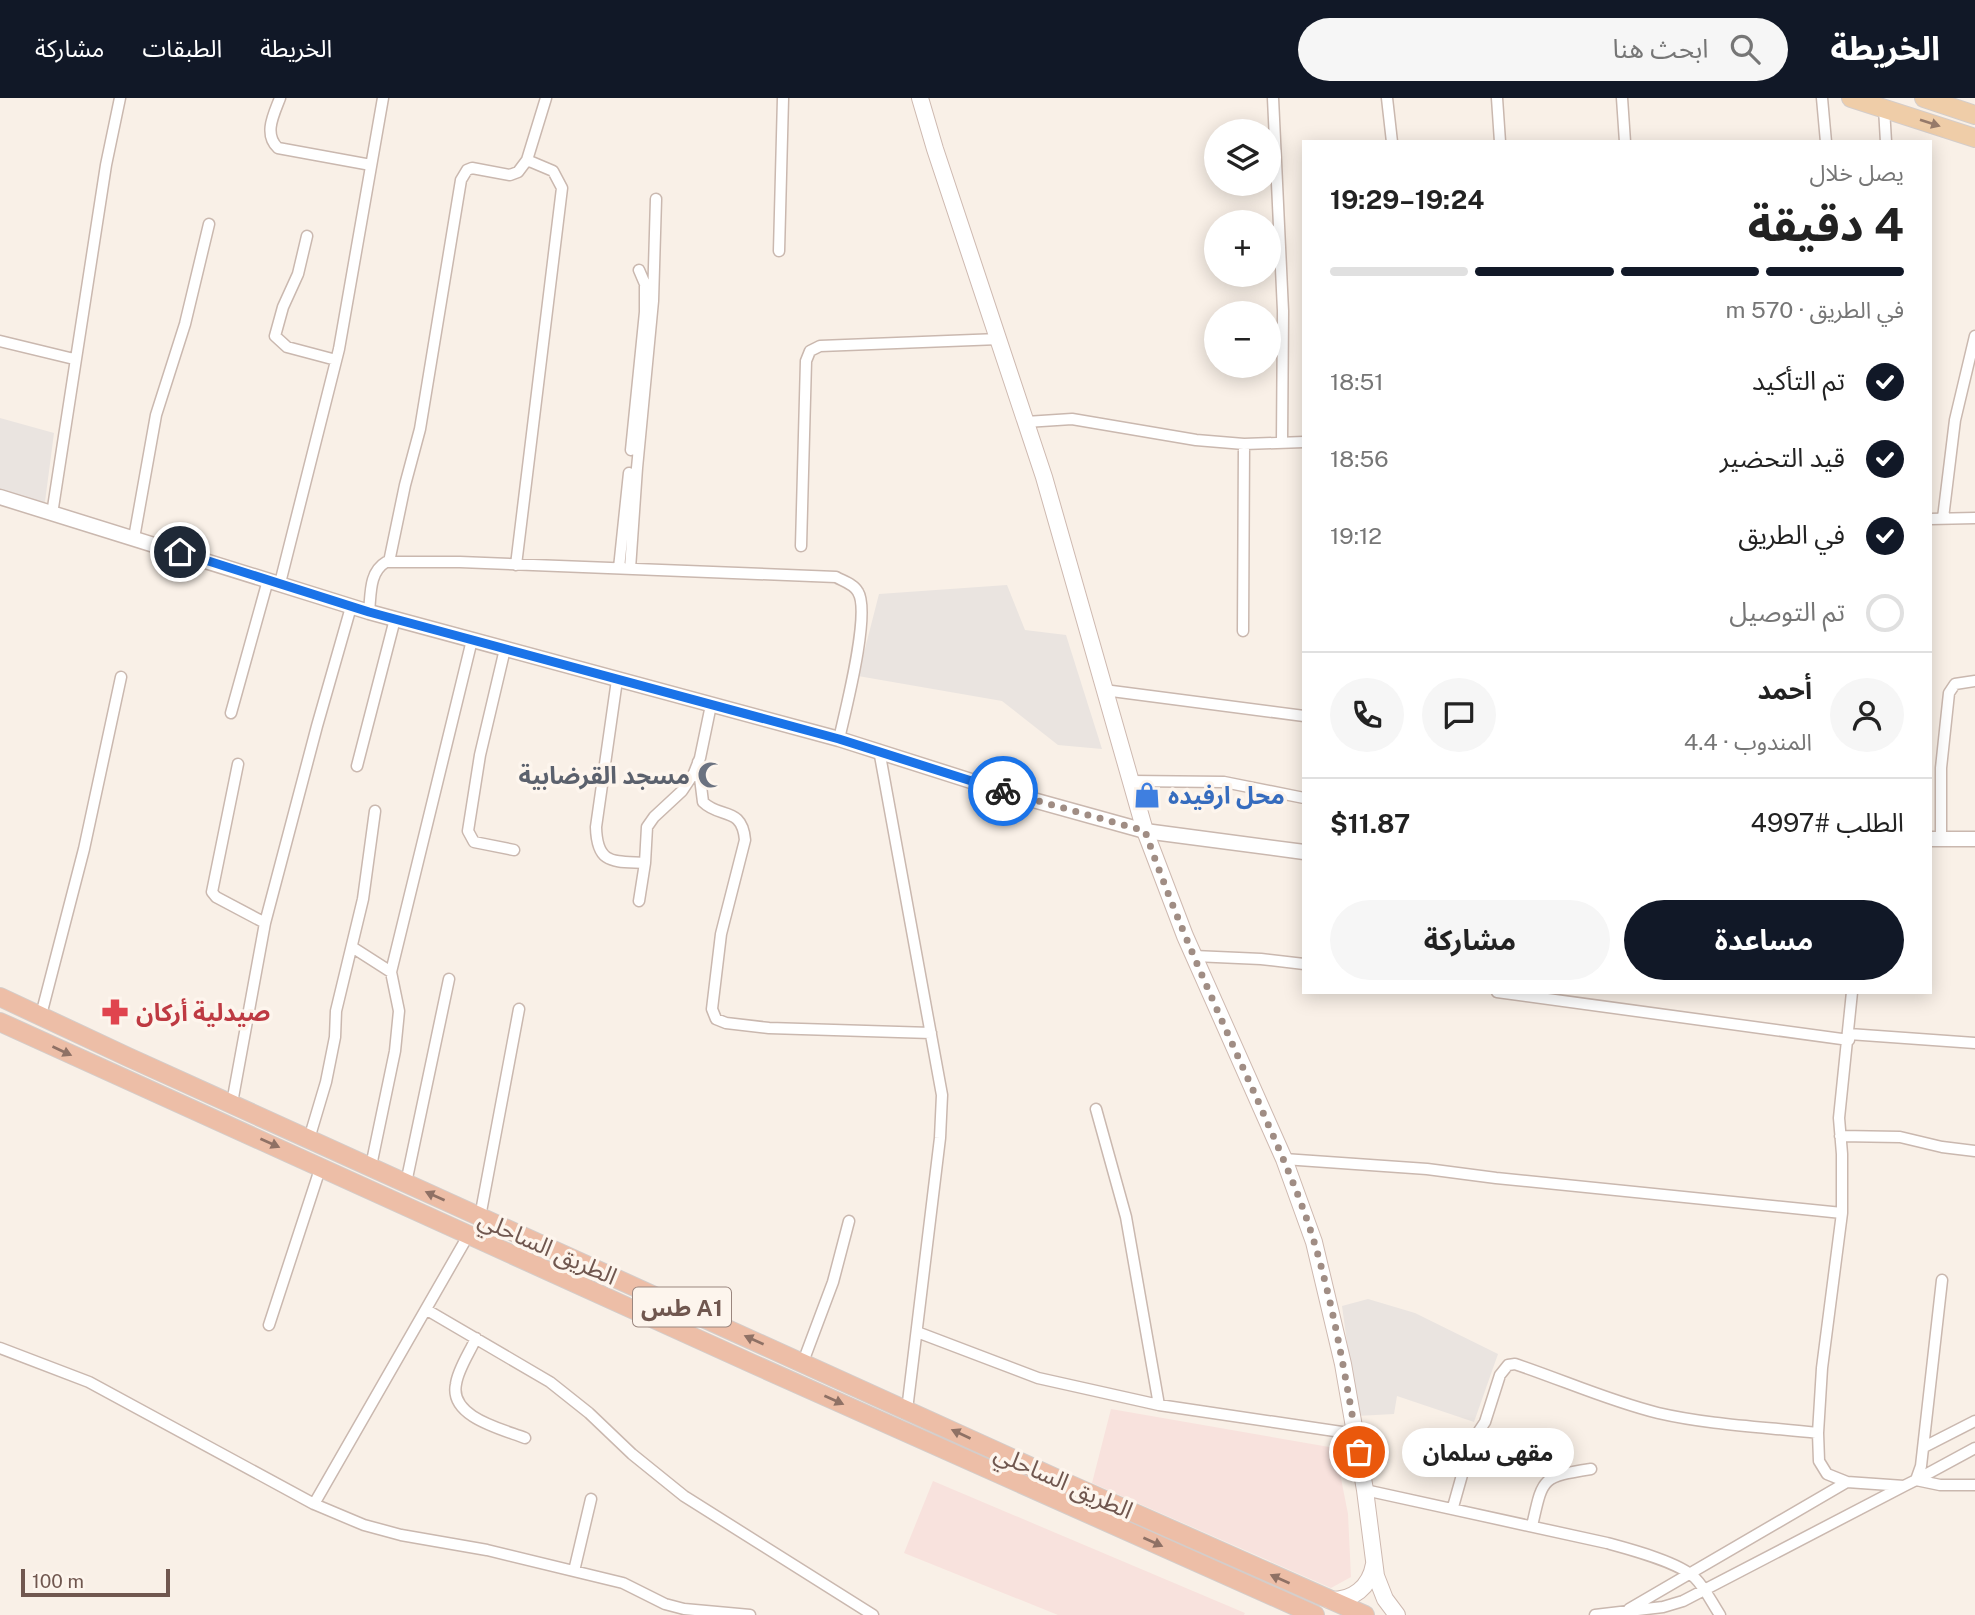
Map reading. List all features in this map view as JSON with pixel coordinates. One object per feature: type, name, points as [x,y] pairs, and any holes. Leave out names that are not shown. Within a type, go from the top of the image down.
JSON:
[{"type":"highway","name":"الطريق الساحلي","points":[[0,997],[480,1217],[1365,1615]]},
{"type":"highway","name":"الطريق الساحلي","points":[[1,1023],[1315,1615]]},
{"type":"main road","points":[[920,98],[1058,523],[1145,831],[1194,956],[1284,1159],[1304,1212],[1324,1276],[1365,1490],[1374,1564],[1380,1588],[1396,1615]]},
{"type":"main road","points":[[1851,98],[1975,138]]},
{"type":"main road","points":[[1924,98],[1975,115]]},
{"type":"main road","points":[[1325,1599],[1347,1598],[1361,1591],[1370,1578],[1374,1564]]},
{"type":"street","points":[[51,514],[106,165],[120,98]]},
{"type":"street","points":[[280,98],[270,133],[271,141],[278,148],[371,165]]},
{"type":"street","points":[[231,713],[274,581],[336,360],[383,98]]},
{"type":"street","points":[[389,562],[420,429],[461,180],[467,170],[472,168],[510,176],[518,172],[527,160],[546,98]]},
{"type":"street","points":[[779,251],[783,98]]},
{"type":"street","points":[[1273,98],[1283,301],[1282,442]]},
{"type":"street","points":[[1387,98],[1392,140]]},
{"type":"street","points":[[1497,98],[1500,140]]},
{"type":"street","points":[[1622,98],[1625,140]]},
{"type":"street","points":[[1822,98],[1826,140]]},
{"type":"street","points":[[1884,108],[1886,140]]},
{"type":"street","points":[[516,565],[562,188],[553,171],[527,160]]},
{"type":"street","points":[[625,568],[653,301],[656,199]]},
{"type":"street","points":[[134,538],[156,415],[185,324],[209,224]]},
{"type":"street","points":[[307,236],[298,274],[283,307],[275,336],[287,347],[336,360]]},
{"type":"street","points":[[625,568],[645,312],[645,284],[639,270]]},
{"type":"street","points":[[1942,518],[1955,420],[1975,336]]},
{"type":"street","points":[[801,546],[806,361],[810,351],[820,346],[999,339]]},
{"type":"street","points":[[0,341],[75,359]]},
{"type":"street","points":[[1026,422],[1072,419],[1168,437],[1244,444],[1302,442]]},
{"type":"street","points":[[1243,631],[1244,444]]},
{"type":"street","points":[[0,497],[351,607],[879,750],[1015,795],[1145,831],[1302,852]]},
{"type":"street","points":[[1932,519],[1975,518]]},
{"type":"street","points":[[369,612],[374,573],[379,566],[389,562],[836,577],[851,585],[858,592],[862,603],[857,653],[839,739]]},
{"type":"street","points":[[232,1103],[265,923],[351,607]]},
{"type":"street","points":[[357,766],[395,619]]},
{"type":"street","points":[[371,1167],[395,1051],[398,1011],[391,972],[472,640]]},
{"type":"street","points":[[505,649],[480,755],[468,831],[474,842],[514,850]]},
{"type":"street","points":[[41,1015],[84,849],[121,677]]},
{"type":"street","points":[[618,680],[596,827],[597,843],[601,854],[610,860],[645,863]]},
{"type":"street","points":[[1975,681],[1955,684],[1949,693],[1936,839],[1975,839]]},
{"type":"street","points":[[1104,690],[1302,716]]},
{"type":"street","points":[[639,901],[648,827],[654,817],[682,791],[698,762],[711,705]]},
{"type":"street","points":[[879,750],[940,1076],[942,1114],[908,1410]]},
{"type":"street","points":[[698,762],[703,802],[710,808],[732,815],[740,821],[745,840],[721,934],[712,1009],[716,1019],[726,1023],[769,1028],[931,1033]]},
{"type":"street","points":[[238,764],[212,892],[216,897],[265,923]]},
{"type":"street","points":[[1131,781],[1224,782],[1302,798]]},
{"type":"street","points":[[310,1139],[326,1082],[335,1037],[336,1011],[363,899],[375,811]]},
{"type":"street","points":[[352,947],[391,972]]},
{"type":"street","points":[[1194,956],[1302,964]]},
{"type":"street","points":[[406,1183],[449,979]]},
{"type":"street","points":[[1513,994],[1849,1037],[1975,1043]]},
{"type":"street","points":[[1852,994],[1840,1108],[1842,1213],[1822,1368],[1819,1461],[1822,1468],[1835,1479],[1904,1486]]},
{"type":"street","points":[[480,1217],[519,1009]]},
{"type":"street","points":[[1096,1109],[1126,1217],[1158,1405]]},
{"type":"street","points":[[1840,1136],[1900,1137],[1942,1147],[1975,1150]]},
{"type":"street","points":[[1284,1159],[1427,1169],[1842,1213]]},
{"type":"street","points":[[269,1325],[321,1166]]},
{"type":"street","points":[[803,1362],[833,1282],[849,1221]]},
{"type":"street","points":[[314,1504],[470,1234]]},
{"type":"street","points":[[1916,1480],[1924,1447],[1942,1280]]},
{"type":"street","points":[[427,1310],[534,1371],[572,1398],[632,1454],[684,1496],[873,1615]]},
{"type":"street","points":[[917,1332],[1038,1378],[1158,1405],[1355,1434]]},
{"type":"street","points":[[476,1338],[455,1385],[456,1399],[466,1414],[525,1438]]},
{"type":"street","points":[[0,1348],[89,1382],[314,1504],[364,1525],[401,1535],[486,1550],[623,1583],[665,1604],[684,1609],[750,1615]]},
{"type":"street","points":[[1453,1507],[1471,1443],[1485,1422],[1500,1374],[1508,1365],[1515,1364],[1659,1413],[1712,1423],[1818,1433]]},
{"type":"street","points":[[1924,1447],[1975,1421]]},
{"type":"street","points":[[1595,1615],[1663,1607],[1704,1591],[1975,1448]]},
{"type":"street","points":[[1532,1526],[1541,1489],[1546,1482],[1554,1475],[1591,1469]]},
{"type":"street","points":[[1916,1480],[1940,1485],[1975,1485]]},
{"type":"street","points":[[1622,1612],[1847,1482]]},
{"type":"street","points":[[1365,1490],[1453,1507],[1626,1548],[1690,1574],[1720,1615]]},
{"type":"street","points":[[574,1571],[591,1499]]},
{"type":"shaded area","points":[[0,418],[54,433],[43,517],[0,502]]},
{"type":"shaded area","points":[[1007,585],[1025,630],[1066,635],[1102,749],[1058,745],[1002,701],[858,676],[879,594]]},
{"type":"shaded area","points":[[1368,1299],[1415,1313],[1498,1354],[1474,1422],[1397,1396],[1394,1414],[1357,1416],[1342,1306]]},
{"type":"shaded area","points":[[1111,1409],[1335,1448],[1348,1514],[1351,1577],[1331,1588],[1092,1483]]},
{"type":"shaded area","points":[[933,1481],[1245,1613],[1058,1615],[904,1553]]},
{"type":"way so far","points":[[1003,791],[1145,831],[1185,936],[1284,1159],[1304,1212],[1324,1276],[1359,1452]]},
{"type":"place","name":"مسجد القرضابية","points":[[711,775]]},
{"type":"place","name":"محل ارفيده","points":[[1147,795]]},
{"type":"place","name":"صيدلية أركان","points":[[115,1012]]},
{"type":"place","name":"مقهى سلمان","points":[[1359,1452]]},
{"type":"route","points":[[180,552],[369,612],[879,750],[1003,791]]}]
